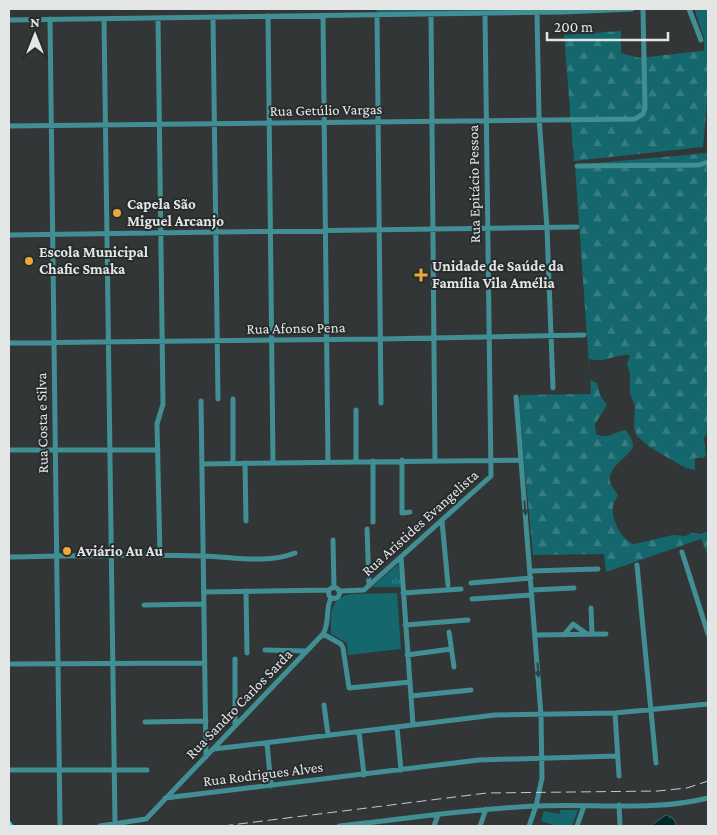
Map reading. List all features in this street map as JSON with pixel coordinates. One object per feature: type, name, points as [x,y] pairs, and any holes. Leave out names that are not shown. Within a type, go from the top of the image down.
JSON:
[{"type":"street","points":[[9,20],[485,14],[632,9]]},
{"type":"street","name":"Rua Getúlio Vargas","points":[[9,126],[269,124],[486,119],[635,119],[642,114],[645,108],[644,9]]},
{"type":"street","points":[[689,9],[700,40]]},
{"type":"street","points":[[538,13],[540,120],[547,228],[553,388]]},
{"type":"street","points":[[431,14],[436,461]]},
{"type":"street","name":"Rua Epitácio Pessoa","points":[[485,14],[488,336],[492,474]]},
{"type":"street","points":[[377,15],[381,403]]},
{"type":"street","points":[[268,16],[273,463]]},
{"type":"street","points":[[323,16],[328,462]]},
{"type":"street","points":[[213,17],[218,399]]},
{"type":"street","points":[[158,18],[163,404],[157,424],[160,556]]},
{"type":"street","name":"Rua Costa e Silva","points":[[50,19],[60,826]]},
{"type":"street","points":[[100,826],[115,824],[104,19]]},
{"type":"street","points":[[577,166],[699,165],[708,162]]},
{"type":"street","points":[[9,235],[577,227]]},
{"type":"street","name":"Rua Afonso Pena","points":[[9,343],[584,335]]},
{"type":"street","points":[[516,397],[542,715],[542,778],[536,806],[529,826]]},
{"type":"street","points":[[233,399],[233,464]]},
{"type":"street","points":[[201,401],[206,757]]},
{"type":"street","points":[[356,410],[356,461]]},
{"type":"street","points":[[9,450],[158,450]]},
{"type":"street","points":[[402,460],[402,513],[410,512]]},
{"type":"street","points":[[202,464],[522,460]]},
{"type":"street","points":[[373,461],[373,522]]},
{"type":"street","points":[[245,463],[246,521]]},
{"type":"street","name":"Rua Aristides Evangelista","points":[[367,588],[486,482],[492,474]]},
{"type":"street","points":[[442,521],[448,585]]},
{"type":"street","points":[[204,592],[332,589],[340,591],[367,588],[367,529]]},
{"type":"street","points":[[333,540],[332,589],[329,595],[331,598],[327,607],[327,627],[324,634],[341,644],[343,648],[348,688],[410,682]]},
{"type":"street","points":[[682,552],[708,634]]},
{"type":"street","points":[[9,557],[203,556],[268,559],[295,553]]},
{"type":"street","points":[[401,557],[413,725]]},
{"type":"street","points":[[637,565],[656,763]]},
{"type":"street","points":[[530,571],[598,569]]},
{"type":"street","points":[[471,583],[531,578]]},
{"type":"street","points":[[472,599],[574,588]]},
{"type":"street","points":[[403,593],[461,589]]},
{"type":"street","points":[[246,591],[247,653]]},
{"type":"street","points":[[331,598],[338,597],[340,591]]},
{"type":"street","points":[[144,605],[204,604]]},
{"type":"street","points":[[590,634],[591,608]]},
{"type":"street","points":[[405,625],[468,620]]},
{"type":"street","points":[[564,635],[574,624],[590,634]]},
{"type":"street","points":[[449,632],[454,667]]},
{"type":"street","name":"Rua Sandro Carlos Sarda","points":[[115,824],[146,819],[324,634]]},
{"type":"street","points":[[535,635],[606,634]]},
{"type":"street","points":[[407,655],[451,649]]},
{"type":"street","points":[[265,650],[307,651]]},
{"type":"street","points":[[235,659],[235,726]]},
{"type":"street","points":[[9,664],[205,663]]},
{"type":"street","points":[[411,696],[471,690]]},
{"type":"street","points":[[214,749],[495,715],[615,713],[708,704]]},
{"type":"street","points":[[324,705],[328,735]]},
{"type":"street","points":[[615,713],[618,776]]},
{"type":"street","points":[[145,722],[206,722]]},
{"type":"street","points":[[396,727],[401,770]]},
{"type":"street","points":[[359,732],[364,775]]},
{"type":"street","points":[[267,743],[271,786]]},
{"type":"street","name":"Rua Rodrigues Alves","points":[[165,798],[484,759],[617,756]]},
{"type":"street","points":[[9,770],[147,770]]},
{"type":"street","points":[[339,826],[386,824],[438,815],[536,806],[670,805],[708,798]]},
{"type":"street","points":[[620,805],[620,826]]},
{"type":"street","points":[[577,826],[584,806]]},
{"type":"street","points":[[480,826],[486,810]]},
{"type":"street","points":[[434,826],[438,815]]},
{"type":"green space","points":[[375,9],[560,9],[560,11],[379,14]]},
{"type":"green space","points":[[697,9],[708,9],[708,50],[704,50],[704,38],[695,11]]},
{"type":"green space","points":[[621,31],[621,53],[640,58],[708,50],[708,92],[703,147],[574,161],[564,35]]},
{"type":"green space","points":[[707,153],[708,431],[704,438],[706,456],[695,458],[695,470],[686,468],[651,448],[637,436],[634,428],[635,406],[630,394],[630,374],[627,363],[630,355],[601,360],[589,359],[590,379],[575,165]]},
{"type":"green space","points":[[590,380],[597,383],[600,395],[607,405],[595,424],[596,434],[609,436],[626,430],[633,443],[630,452],[610,475],[612,487],[618,495],[613,511],[615,523],[621,534],[634,544],[673,535],[685,536],[708,531],[708,556],[701,539],[606,572],[604,554],[533,555],[518,400],[521,395],[591,394]]},
{"type":"green space","points":[[398,564],[400,587],[372,587]]},
{"type":"green space","points":[[397,593],[401,649],[348,655],[347,643],[331,634],[332,609],[338,600],[351,594]]},
{"type":"green space","points":[[560,810],[578,810],[572,826],[556,826],[541,821],[544,811],[560,814]]},
{"type":"water","points":[[666,815],[673,818],[677,826],[653,826],[653,824]]},
{"type":"railway","points":[[223,826],[487,793],[658,791],[687,788],[708,781]]},
{"type":"place","name":"Capela São Miguel Arcanjo","points":[[117,213]]},
{"type":"place","name":"Escola Municipal Chafic Smaka","points":[[29,261]]},
{"type":"place","name":"Unidade de Saúde da Família Vila Amélia","points":[[421,275]]},
{"type":"place","name":"Aviário Au Au","points":[[67,551]]}]
